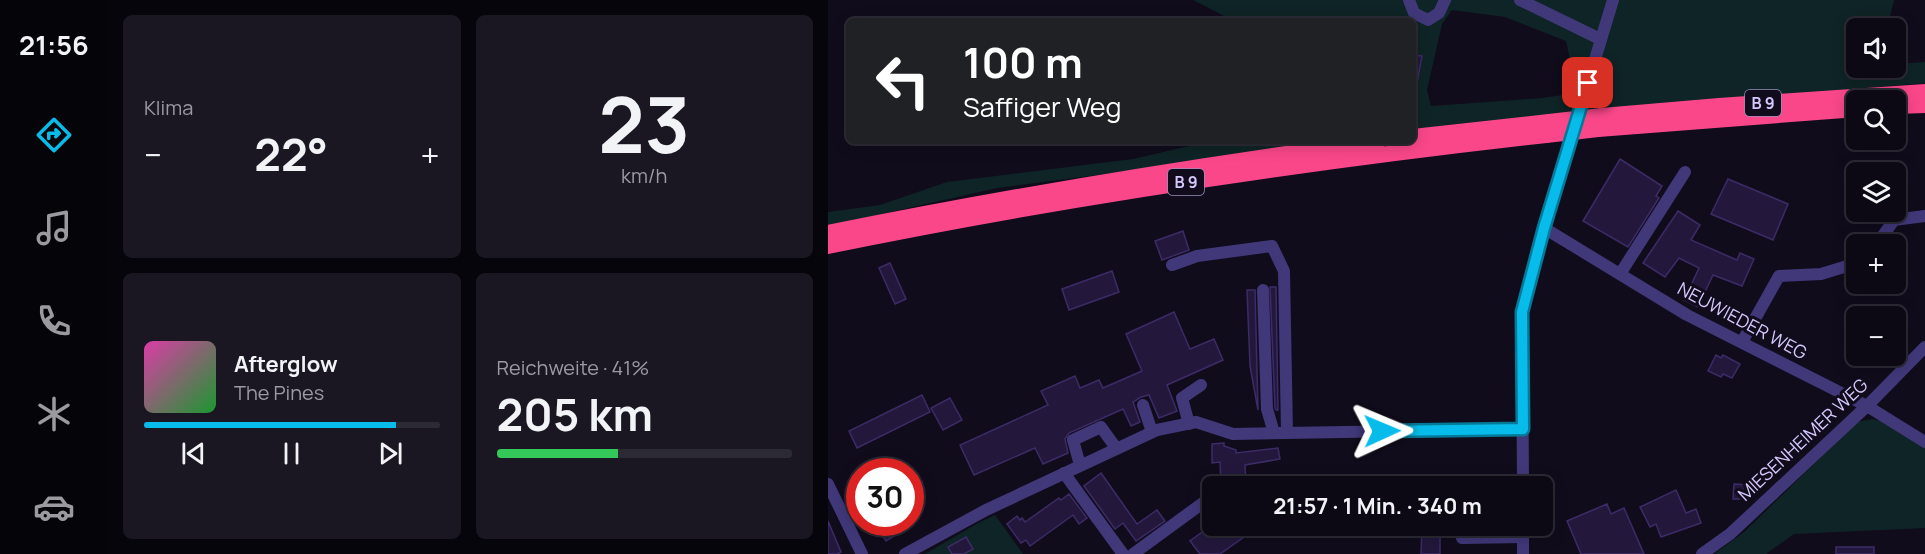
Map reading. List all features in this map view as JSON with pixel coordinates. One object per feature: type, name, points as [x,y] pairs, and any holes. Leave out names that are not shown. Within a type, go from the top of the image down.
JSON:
[{"type":"highway","name":"B 9","points":[[1600,123],[1719,106],[1925,92]]},
{"type":"highway","points":[[1906,106],[1925,105]]},
{"type":"highway","name":"B 9","points":[[1416,137],[1600,123],[1846,110]]},
{"type":"highway","name":"B 9","points":[[828,246],[998,213],[1256,171],[1548,128]]},
{"type":"highway","name":"B 9","points":[[828,233],[995,200],[1357,144]]},
{"type":"street","points":[[1409,0],[1414,13],[1428,20],[1439,13],[1445,0]]},
{"type":"street","points":[[1520,0],[1600,39]]},
{"type":"street","points":[[1523,476],[1522,312],[1544,228],[1613,0]]},
{"type":"street","points":[[1620,274],[1685,172]]},
{"type":"street","points":[[1884,234],[1894,220],[1925,216]]},
{"type":"street","name":"NEUWIEDER WEG","points":[[1544,228],[1687,315],[1867,406],[1925,442]]},
{"type":"street","points":[[1172,265],[1197,256],[1272,246],[1284,271],[1281,433]]},
{"type":"street","points":[[1742,342],[1779,276],[1821,274],[1846,266]]},
{"type":"street","points":[[1263,290],[1267,409],[1281,433]]},
{"type":"street","name":"MIESENHEIMER WEG","points":[[1702,554],[1730,534],[1867,406],[1925,347]]},
{"type":"street","points":[[1189,424],[1182,398],[1201,385]]},
{"type":"street","points":[[1143,405],[1152,432]]},
{"type":"street","points":[[905,554],[986,510],[1116,448],[1152,432],[1196,422],[1233,434],[1523,429]]},
{"type":"street","points":[[1080,465],[1072,440],[1101,427],[1116,448]]},
{"type":"street","points":[[1064,473],[1123,554]]},
{"type":"street","points":[[828,484],[862,554]]},
{"type":"street","points":[[1133,554],[1202,504]]},
{"type":"street","points":[[1462,536],[1462,538],[1479,536]]},
{"type":"street","points":[[1523,536],[1523,554]]},
{"type":"green space","points":[[1193,0],[1894,0],[1890,18],[1846,18],[1846,78],[1906,78],[1906,63],[1925,62],[1925,83],[1567,114],[1416,134],[1416,18],[1228,18]],"holes":[[[1452,10],[1505,17],[1566,41],[1571,64],[1562,95],[1431,106],[1427,90],[1442,24]]]},
{"type":"green space","points":[[1198,144],[1337,144],[997,188],[828,226],[828,212],[880,205],[947,182],[1133,159]]},
{"type":"green space","points":[[1872,419],[1890,423],[1925,447],[1925,528],[1794,534],[1766,554],[1714,554],[1743,533],[1857,422]]},
{"type":"green space","points":[[995,515],[1023,554],[925,554],[978,523]]},
{"type":"building","points":[[1416,55],[1422,56],[1416,83]]},
{"type":"building","points":[[1620,159],[1662,186],[1656,196],[1659,198],[1628,247],[1583,221]]},
{"type":"building","points":[[1728,179],[1788,204],[1773,240],[1711,214]]},
{"type":"building","points":[[1678,211],[1700,225],[1691,240],[1737,260],[1740,253],[1754,259],[1742,286],[1713,275],[1698,307],[1684,300],[1699,268],[1679,258],[1665,277],[1643,263]]},
{"type":"building","points":[[1183,231],[1189,250],[1162,260],[1155,241]]},
{"type":"building","points":[[890,263],[906,299],[895,304],[879,268]]},
{"type":"building","points":[[1112,271],[1119,292],[1069,310],[1062,289]]},
{"type":"building","points":[[1270,287],[1276,287],[1278,410],[1275,408]]},
{"type":"building","points":[[1247,290],[1255,290],[1258,410],[1250,366]]},
{"type":"building","points":[[1174,312],[1190,349],[1214,339],[1223,360],[1167,385],[1177,411],[1159,418],[1149,395],[1141,397],[1133,402],[1140,422],[1131,426],[1123,409],[1069,433],[1065,439],[1068,453],[1043,464],[1035,448],[974,475],[960,445],[1048,405],[1041,391],[1075,376],[1080,388],[1099,380],[1103,388],[1142,371],[1126,334]]},
{"type":"building","points":[[1716,355],[1721,358],[1723,355],[1740,364],[1732,378],[1723,374],[1721,377],[1708,371]]},
{"type":"building","points":[[922,395],[930,412],[857,448],[849,431]]},
{"type":"building","points":[[950,398],[962,420],[943,430],[931,408]]},
{"type":"building","points":[[1224,443],[1224,446],[1236,450],[1236,453],[1278,448],[1280,459],[1245,465],[1246,476],[1221,476],[1220,462],[1212,463],[1212,444]]},
{"type":"building","points":[[1101,473],[1137,524],[1157,510],[1165,521],[1136,541],[1123,523],[1115,529],[1084,486]]},
{"type":"building","points":[[1734,484],[1750,485],[1750,499],[1733,499]]},
{"type":"building","points":[[1676,490],[1686,513],[1696,509],[1701,523],[1661,537],[1656,524],[1650,527],[1640,507]]},
{"type":"building","points":[[1069,494],[1087,518],[1079,524],[1073,515],[1030,546],[1026,540],[1021,543],[1007,524],[1017,516],[1025,522],[1059,498],[1061,500]]},
{"type":"building","points":[[1607,504],[1611,514],[1624,508],[1644,554],[1581,554],[1567,521]]},
{"type":"building","points":[[828,521],[841,552],[837,554],[828,554]]},
{"type":"building","points":[[1202,532],[1202,536],[1244,537],[1220,554],[1200,554],[1190,541]]},
{"type":"building","points":[[883,536],[894,536],[886,541]]},
{"type":"building","points":[[1422,536],[1440,536],[1440,554],[1421,554]]},
{"type":"building","points":[[966,537],[973,549],[964,554],[952,554],[948,547]]},
{"type":"building","points":[[1836,547],[1874,547],[1874,554],[1836,554]]},
{"type":"route","points":[[1382,431],[1523,429],[1522,312],[1544,228],[1588,83]]}]
